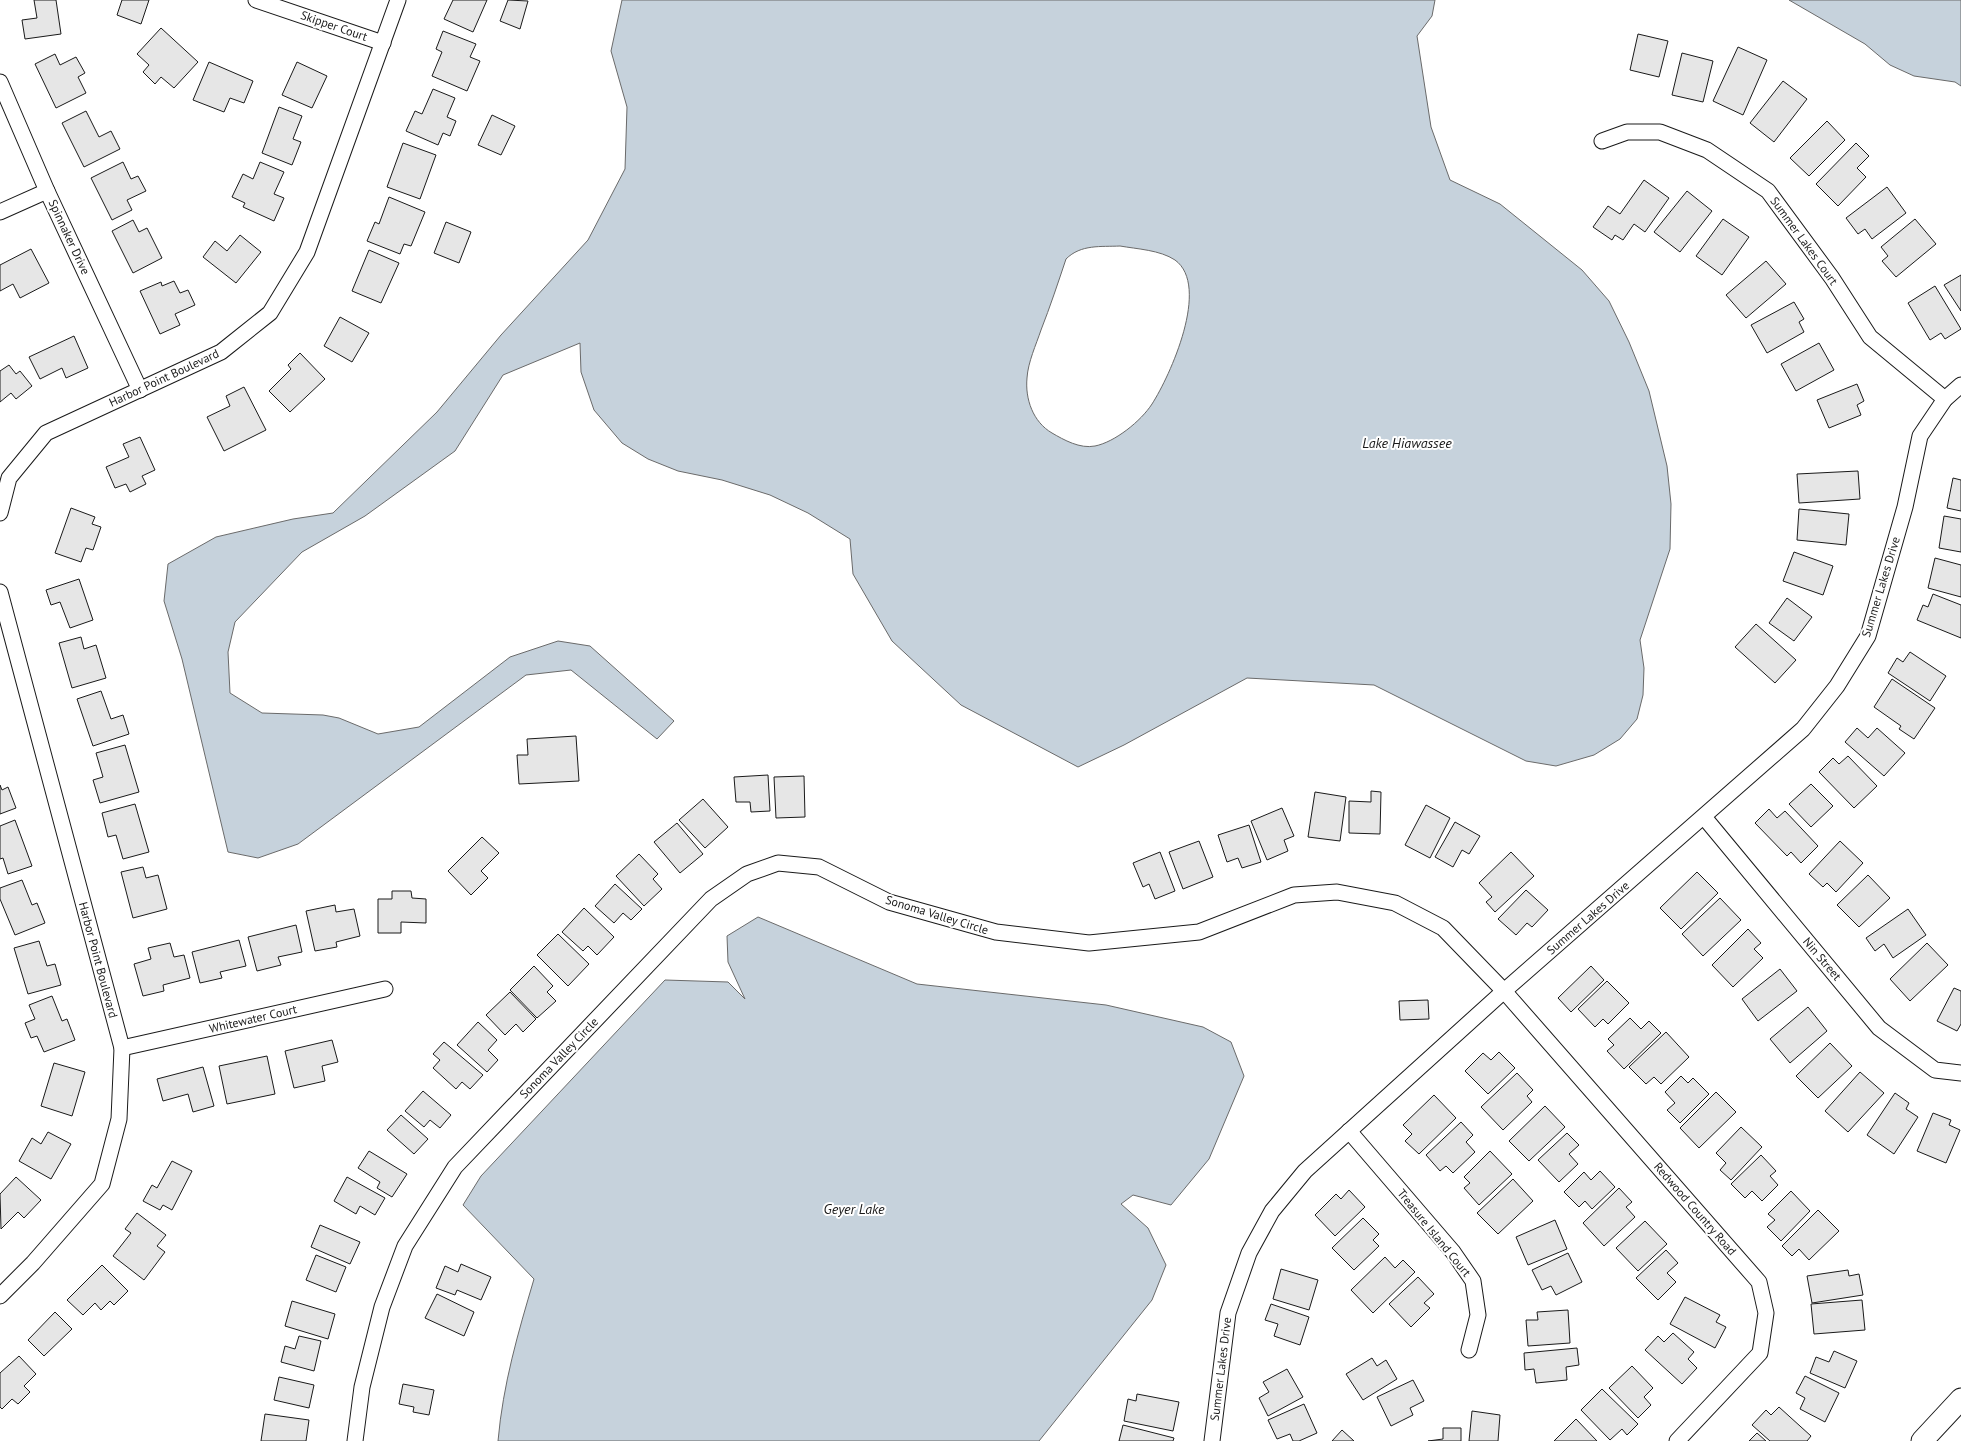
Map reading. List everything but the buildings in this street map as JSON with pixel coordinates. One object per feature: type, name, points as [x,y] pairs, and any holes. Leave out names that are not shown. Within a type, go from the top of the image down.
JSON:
[{"type":"street","name":"Skipper Court","points":[[256,0],[383,43]]},
{"type":"street","name":"Harbor Point Boulevard","points":[[0,513],[10,478],[46,434],[221,352],[270,313],[307,252],[398,0]]},
{"type":"street","name":"Spinnaker Drive","points":[[0,82],[47,191],[140,390]]},
{"type":"street","name":"Summer Lakes Court","points":[[1602,141],[1627,132],[1660,132],[1706,150],[1768,191],[1832,278],[1870,337],[1945,399]]},
{"type":"street","points":[[0,212],[47,191]]},
{"type":"street","name":"Summer Lakes Drive","points":[[1212,1441],[1228,1313],[1249,1253],[1278,1204],[1304,1171],[1504,991],[1803,728],[1837,686],[1868,636],[1905,507],[1920,436],[1945,399],[1961,385]]},
{"type":"street","name":"Harbor Point Boulevard","points":[[0,592],[122,1048],[119,1120],[102,1184],[33,1263],[0,1296]]},
{"type":"street","name":"Nin Street","points":[[1704,817],[1879,1028],[1935,1070],[1961,1073]]},
{"type":"street","name":"Sonoma Valley Circle","points":[[355,1441],[362,1387],[382,1307],[405,1246],[455,1167],[711,899],[747,874],[778,863],[819,867],[889,902],[960,922],[996,932],[1089,943],[1199,932],[1294,895],[1337,892],[1395,903],[1443,928],[1504,991]]},
{"type":"street","name":"Whitewater Court","points":[[122,1048],[385,989]]},
{"type":"street","name":"Redwood Country Road","points":[[1504,991],[1759,1282],[1766,1313],[1760,1353],[1677,1441]]},
{"type":"street","name":"Treasure Island Court","points":[[1349,1131],[1453,1252],[1473,1281],[1478,1315],[1469,1350]]},
{"type":"street","points":[[1922,1441],[1961,1399]]},
{"type":"water","name":"Lake Hiawassee","points":[[622,0],[1435,0],[1432,16],[1417,36],[1431,127],[1450,180],[1500,204],[1582,270],[1609,301],[1629,342],[1649,391],[1667,466],[1671,504],[1670,549],[1640,640],[1644,668],[1643,695],[1637,719],[1620,739],[1594,755],[1556,766],[1526,761],[1374,685],[1247,678],[1124,745],[1078,767],[961,705],[892,641],[853,574],[850,539],[808,513],[770,495],[722,480],[678,471],[648,459],[622,443],[594,410],[581,372],[580,343],[503,375],[455,451],[365,516],[302,552],[235,622],[228,652],[230,693],[262,713],[323,715],[339,718],[378,734],[419,727],[510,657],[558,641],[590,646],[674,721],[657,739],[571,670],[526,675],[298,844],[258,858],[228,852],[182,659],[164,601],[168,564],[216,537],[293,519],[333,513],[437,412],[501,335],[588,240],[625,169],[627,107],[611,51]],"holes":[[[1120,246],[1155,252],[1169,257],[1175,260],[1185,273],[1189,290],[1184,331],[1177,353],[1160,391],[1147,411],[1127,430],[1103,444],[1089,447],[1078,445],[1052,433],[1035,416],[1027,394],[1029,366],[1066,259],[1072,254],[1085,249]]]},
{"type":"water","points":[[1789,0],[1961,0],[1961,86],[1955,82],[1914,76],[1890,65],[1865,44]]},
{"type":"water","name":"Geyer Lake","points":[[758,917],[917,984],[1106,1005],[1203,1027],[1231,1042],[1244,1076],[1209,1159],[1171,1205],[1133,1195],[1121,1204],[1148,1228],[1166,1265],[1152,1300],[1039,1441],[498,1441],[507,1379],[534,1279],[463,1205],[481,1176],[665,980],[728,982],[745,999],[728,962],[727,936]]}]
